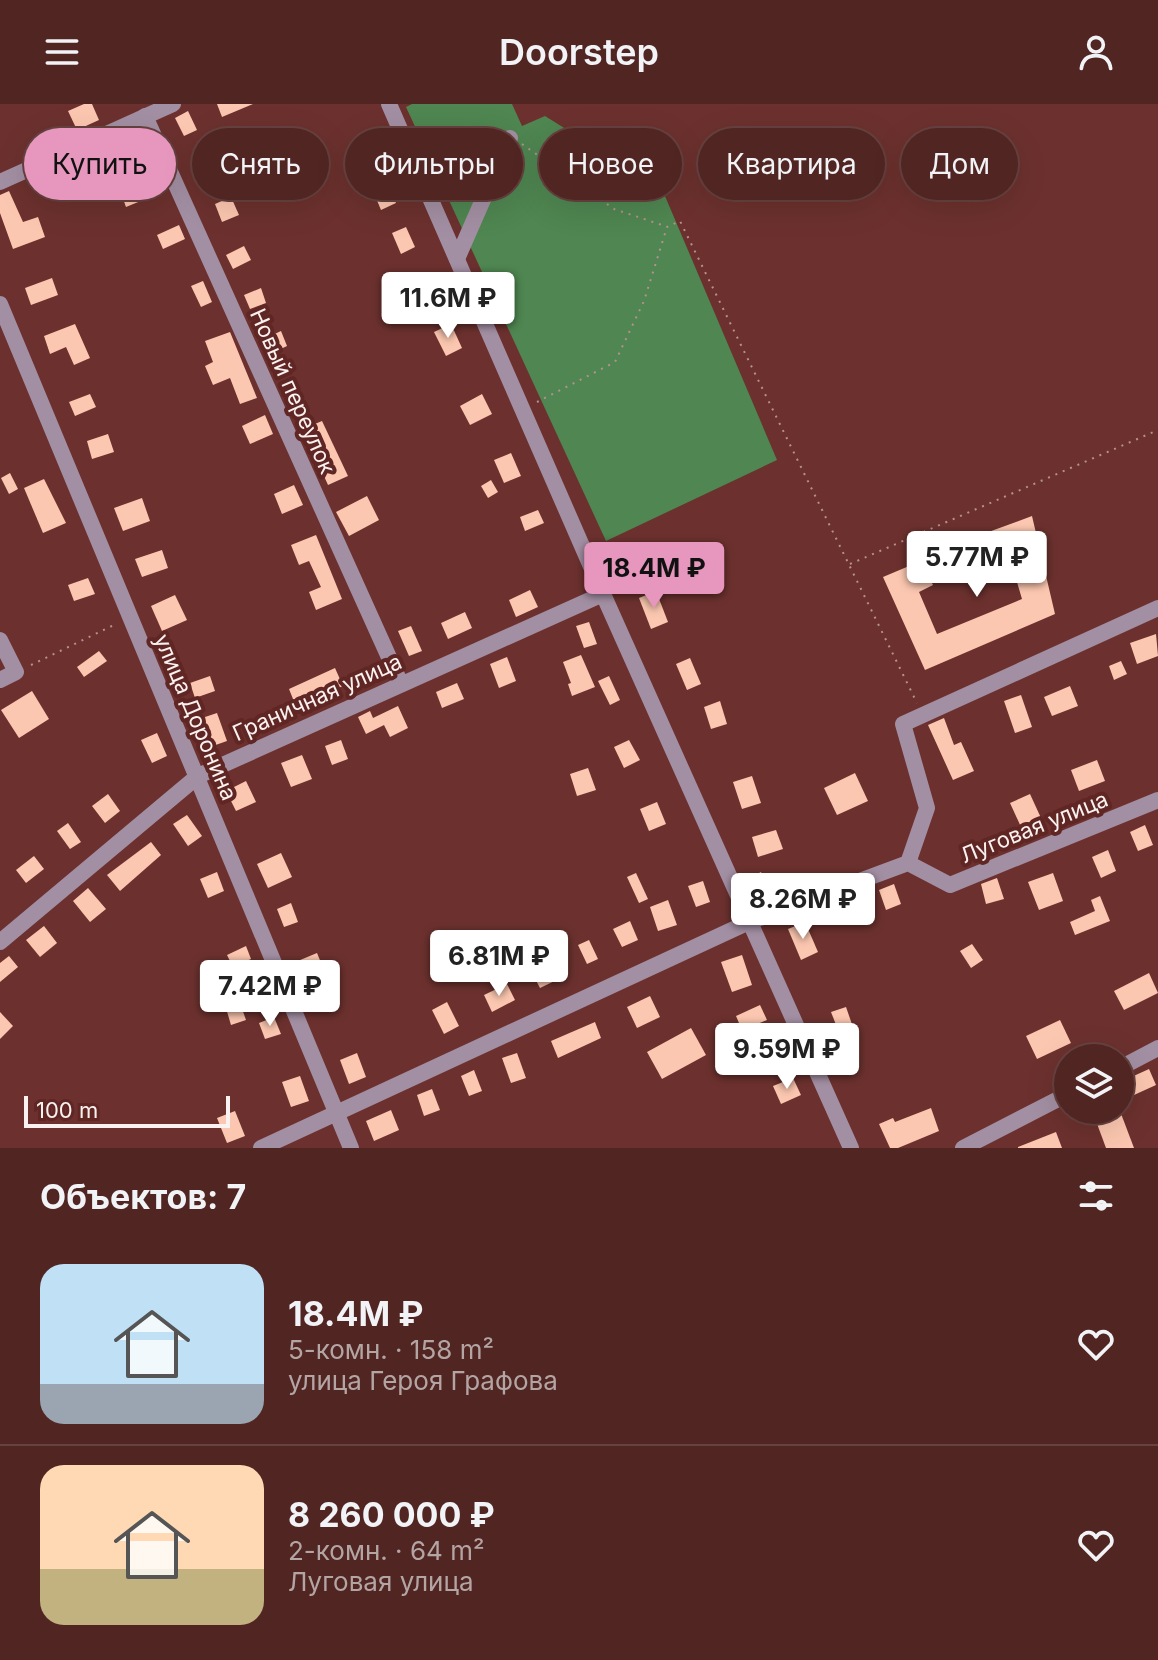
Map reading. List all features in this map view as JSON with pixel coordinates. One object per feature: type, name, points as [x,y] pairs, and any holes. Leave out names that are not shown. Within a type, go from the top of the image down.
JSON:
[{"type":"street","points":[[0,182],[173,104]]},
{"type":"street","points":[[389,104],[400,128]]},
{"type":"street","name":"Новый переулок","points":[[145,116],[401,684]]},
{"type":"street","points":[[431,200],[851,1148]]},
{"type":"street","points":[[457,259],[483,200]]},
{"type":"street","name":"улица Доронина","points":[[0,304],[351,1148]]},
{"type":"street","name":"Граничная улица","points":[[0,942],[198,776],[603,594]]},
{"type":"street","points":[[261,1148],[749,922],[908,863],[927,808],[903,724],[1158,608]]},
{"type":"street","points":[[0,640],[16,672],[0,680]]},
{"type":"street","name":"Луговая улица","points":[[908,863],[950,885],[1158,800]]},
{"type":"street","points":[[1134,1061],[1158,1048]]},
{"type":"street","points":[[963,1148],[1054,1101]]},
{"type":"path","points":[[523,147],[614,209],[667,227],[680,221],[923,715]]},
{"type":"path","points":[[522,409],[615,362],[644,301],[667,227]]},
{"type":"path","points":[[849,564],[1158,430]]},
{"type":"path","points":[[16,672],[130,618]]},
{"type":"green space","points":[[412,104],[512,104],[522,126],[545,116],[564,128],[539,128],[539,200],[667,200],[777,460],[606,541],[449,200],[523,200],[523,128],[416,128],[406,107]]},
{"type":"building","points":[[92,104],[99,120],[76,128],[68,111]]},
{"type":"building","points":[[217,104],[253,104],[222,117]]},
{"type":"building","points":[[188,111],[196,128],[184,136],[175,118]]},
{"type":"building","points":[[9,191],[23,222],[38,217],[45,237],[13,249],[0,213],[0,195]]},
{"type":"building","points":[[123,200],[143,200],[126,207]]},
{"type":"building","points":[[232,200],[239,215],[222,222],[215,204]]},
{"type":"building","points":[[377,200],[394,200],[396,203],[381,210]]},
{"type":"building","points":[[179,225],[185,239],[163,249],[157,235]]},
{"type":"building","points":[[406,227],[415,247],[401,254],[392,233]]},
{"type":"building","points":[[244,246],[251,260],[233,269],[226,255]]},
{"type":"building","points":[[52,278],[58,295],[31,305],[25,288]]},
{"type":"building","points":[[425,278],[435,296],[415,308],[405,290]]},
{"type":"building","points":[[203,281],[212,302],[201,307],[191,286]]},
{"type":"building","points":[[261,288],[266,303],[250,309],[244,295]]},
{"type":"building","points":[[75,324],[90,358],[74,365],[66,347],[50,354],[44,336]]},
{"type":"building","points":[[451,324],[462,348],[446,356],[434,332]]},
{"type":"building","points":[[281,331],[287,346],[270,354],[264,339]]},
{"type":"building","points":[[230,332],[257,398],[240,404],[230,378],[213,385],[205,366],[213,362],[205,341]]},
{"type":"building","points":[[90,394],[96,407],[75,416],[69,402]]},
{"type":"building","points":[[482,394],[492,414],[470,425],[460,406]]},
{"type":"building","points":[[265,415],[273,434],[250,444],[242,426]]},
{"type":"building","points":[[322,421],[348,476],[328,485],[303,429]]},
{"type":"building","points":[[108,434],[114,452],[92,459],[87,441]]},
{"type":"building","points":[[511,453],[521,476],[504,483],[494,460]]},
{"type":"building","points":[[10,473],[18,489],[9,494],[1,478]]},
{"type":"building","points":[[44,479],[66,523],[43,533],[24,488]]},
{"type":"building","points":[[491,480],[498,492],[488,498],[481,486]]},
{"type":"building","points":[[294,485],[303,505],[282,514],[274,494]]},
{"type":"building","points":[[367,496],[379,520],[349,536],[336,512]]},
{"type":"building","points":[[142,498],[150,521],[123,531],[114,508]]},
{"type":"building","points":[[538,510],[544,523],[525,531],[520,517]]},
{"type":"building","points":[[1032,516],[1055,614],[925,670],[883,577],[921,561],[933,585],[919,592],[937,634],[1022,599],[1008,552],[992,558],[983,534]]},
{"type":"building","points":[[316,535],[342,599],[316,610],[309,592],[321,587],[309,561],[299,565],[291,545]]},
{"type":"building","points":[[641,543],[650,562],[626,574],[617,555]]},
{"type":"building","points":[[162,550],[168,568],[142,577],[135,559]]},
{"type":"building","points":[[88,578],[95,594],[74,601],[68,585]]},
{"type":"building","points":[[530,590],[538,607],[516,617],[509,600]]},
{"type":"building","points":[[656,591],[668,622],[651,629],[639,598]]},
{"type":"building","points":[[175,595],[187,620],[162,631],[151,606]]},
{"type":"building","points":[[465,612],[472,628],[448,639],[441,623]]},
{"type":"building","points":[[589,622],[597,644],[584,648],[576,626]]},
{"type":"building","points":[[411,626],[422,651],[409,656],[398,631]]},
{"type":"building","points":[[1156,634],[1158,656],[1137,664],[1130,643]]},
{"type":"building","points":[[99,651],[107,661],[84,677],[77,667]]},
{"type":"building","points":[[581,655],[595,687],[572,696],[563,662]]},
{"type":"building","points":[[507,657],[516,681],[499,688],[490,664]]},
{"type":"building","points":[[690,658],[701,684],[687,690],[676,664]]},
{"type":"building","points":[[1121,661],[1127,674],[1114,680],[1109,666]]},
{"type":"building","points":[[335,668],[343,686],[297,709],[289,689]]},
{"type":"building","points":[[210,676],[215,691],[195,698],[190,683]]},
{"type":"building","points":[[609,676],[620,700],[610,705],[598,681]]},
{"type":"building","points":[[457,683],[464,699],[442,708],[436,692]]},
{"type":"building","points":[[1070,686],[1078,706],[1052,716],[1044,697]]},
{"type":"building","points":[[32,691],[49,719],[19,738],[1,710]]},
{"type":"building","points":[[1021,695],[1032,727],[1015,733],[1004,701]]},
{"type":"building","points":[[720,701],[727,724],[711,729],[704,707]]},
{"type":"building","points":[[398,706],[408,728],[390,737],[384,725],[366,734],[358,717],[370,711],[373,718]]},
{"type":"building","points":[[217,713],[227,741],[207,748],[196,720]]},
{"type":"building","points":[[944,718],[954,745],[961,742],[974,771],[953,780],[928,725]]},
{"type":"building","points":[[157,733],[167,756],[152,763],[141,740]]},
{"type":"building","points":[[341,740],[348,759],[332,765],[325,746]]},
{"type":"building","points":[[629,740],[640,760],[624,768],[614,747]]},
{"type":"building","points":[[302,755],[312,779],[291,787],[281,763]]},
{"type":"building","points":[[1097,760],[1105,781],[1079,791],[1071,770]]},
{"type":"building","points":[[588,768],[596,790],[577,796],[570,774]]},
{"type":"building","points":[[855,773],[868,801],[837,815],[824,788]]},
{"type":"building","points":[[752,776],[761,803],[742,809],[733,782]]},
{"type":"building","points":[[246,781],[256,802],[236,811],[226,791]]},
{"type":"building","points":[[108,794],[120,811],[105,823],[92,806]]},
{"type":"building","points":[[1030,794],[1041,818],[1021,827],[1010,803]]},
{"type":"building","points":[[657,802],[666,824],[649,831],[640,809]]},
{"type":"building","points":[[187,815],[202,836],[188,846],[173,824]]},
{"type":"building","points":[[68,823],[81,842],[70,849],[57,831]]},
{"type":"building","points":[[1145,825],[1153,845],[1138,851],[1130,832]]},
{"type":"building","points":[[776,830],[783,849],[758,857],[752,837]]},
{"type":"building","points":[[151,842],[161,855],[120,891],[107,875]]},
{"type":"building","points":[[1108,850],[1116,871],[1101,878],[1092,857]]},
{"type":"building","points":[[281,853],[292,877],[268,888],[257,864]]},
{"type":"building","points":[[34,856],[44,869],[26,883],[16,870]]},
{"type":"building","points":[[217,872],[224,891],[208,898],[200,879]]},
{"type":"building","points":[[761,872],[767,884],[753,890],[748,879]]},
{"type":"building","points":[[636,873],[648,899],[639,903],[627,877]]},
{"type":"building","points":[[1053,873],[1063,901],[1039,910],[1028,882]]},
{"type":"building","points":[[997,878],[1004,899],[986,904],[981,884]]},
{"type":"building","points":[[703,881],[710,902],[696,907],[688,886]]},
{"type":"building","points":[[894,884],[901,904],[886,910],[879,890]]},
{"type":"building","points":[[88,888],[106,909],[90,922],[73,901]]},
{"type":"building","points":[[1100,896],[1110,921],[1075,935],[1070,922],[1095,911],[1091,900]]},
{"type":"building","points":[[668,900],[677,925],[658,931],[650,907]]},
{"type":"building","points":[[291,903],[298,922],[284,927],[277,909]]},
{"type":"building","points":[[630,921],[638,940],[622,947],[613,929]]},
{"type":"building","points":[[805,922],[818,952],[801,960],[788,929]]},
{"type":"building","points":[[44,926],[57,943],[40,957],[26,940]]},
{"type":"building","points":[[589,940],[598,959],[587,964],[578,945]]},
{"type":"building","points":[[972,944],[983,960],[971,968],[960,951]]},
{"type":"building","points":[[246,946],[251,959],[233,967],[227,955]]},
{"type":"building","points":[[317,953],[324,970],[301,981],[293,963]]},
{"type":"building","points":[[742,955],[752,985],[732,992],[721,962]]},
{"type":"building","points":[[9,956],[18,967],[0,982],[0,963]]},
{"type":"building","points":[[558,957],[567,975],[540,988],[531,971]]},
{"type":"building","points":[[1149,973],[1158,993],[1124,1010],[1114,991]]},
{"type":"building","points":[[507,984],[515,1000],[492,1012],[484,995]]},
{"type":"building","points":[[650,996],[660,1017],[637,1028],[627,1007]]},
{"type":"building","points":[[447,1002],[459,1026],[444,1034],[432,1010]]},
{"type":"building","points":[[240,1003],[246,1020],[231,1025],[226,1008]]},
{"type":"building","points":[[760,1005],[767,1020],[742,1030],[736,1016]]},
{"type":"building","points":[[846,1007],[854,1030],[840,1035],[831,1012]]},
{"type":"building","points":[[0,1012],[13,1026],[0,1039]]},
{"type":"building","points":[[274,1017],[281,1034],[265,1039],[259,1023]]},
{"type":"building","points":[[1060,1020],[1071,1043],[1054,1044],[1054,1051],[1037,1059],[1026,1036]]},
{"type":"building","points":[[595,1022],[601,1038],[558,1058],[551,1041]]},
{"type":"building","points":[[691,1028],[706,1055],[662,1079],[647,1052]]},
{"type":"building","points":[[852,1040],[859,1058],[845,1064],[838,1046]]},
{"type":"building","points":[[778,1042],[785,1060],[763,1068],[756,1050]]},
{"type":"building","points":[[357,1053],[366,1077],[349,1084],[340,1060]]},
{"type":"building","points":[[517,1053],[526,1078],[511,1083],[502,1058]]},
{"type":"building","points":[[1149,1069],[1156,1085],[1134,1095],[1134,1076]]},
{"type":"building","points":[[474,1070],[482,1091],[469,1096],[461,1076]]},
{"type":"building","points":[[300,1076],[309,1101],[291,1107],[282,1082]]},
{"type":"building","points":[[793,1078],[801,1095],[781,1104],[773,1086]]},
{"type":"building","points":[[432,1089],[440,1110],[424,1116],[417,1095]]},
{"type":"building","points":[[931,1108],[939,1131],[898,1148],[890,1148],[879,1124],[893,1118],[895,1122]]},
{"type":"building","points":[[391,1110],[399,1130],[374,1141],[366,1121]]},
{"type":"building","points":[[235,1111],[245,1136],[227,1143],[217,1118]]},
{"type":"building","points":[[1097,1124],[1125,1124],[1134,1148],[1106,1148]]},
{"type":"building","points":[[1056,1132],[1062,1148],[1018,1148],[1018,1147]]}]
